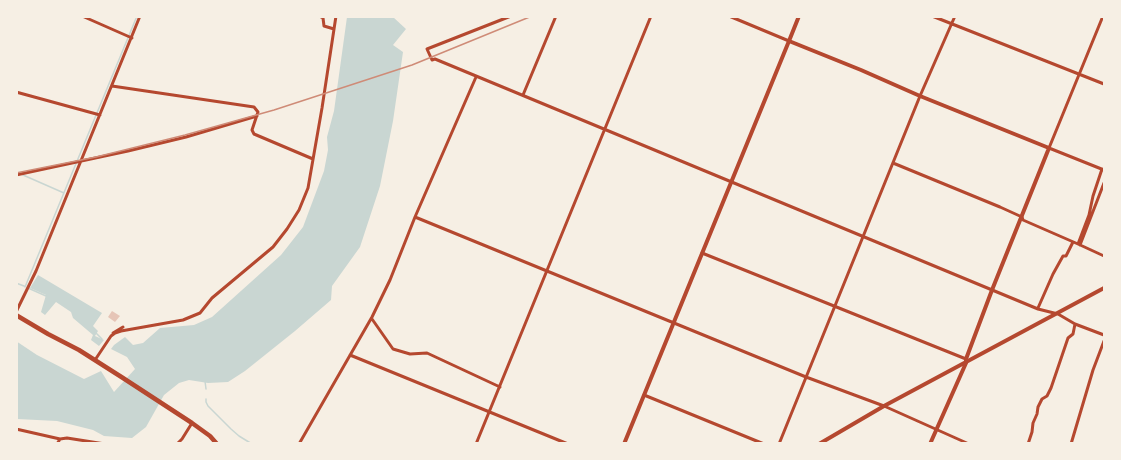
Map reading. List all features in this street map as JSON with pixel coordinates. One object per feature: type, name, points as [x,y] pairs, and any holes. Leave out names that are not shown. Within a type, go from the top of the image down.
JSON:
[{"type":"main road","points":[[16,313],[123,378],[192,423],[217,444]]},
{"type":"street","points":[[82,16],[130,36]]},
{"type":"street","points":[[16,313],[32,281],[98,114],[112,86],[130,36],[140,16]]},
{"type":"street","points":[[319,16],[323,18],[324,26],[334,29]]},
{"type":"street","points":[[113,335],[121,331],[190,318],[200,313],[212,297],[273,247],[287,229],[299,210],[308,188],[336,16]]},
{"type":"street","points":[[511,16],[428,49],[432,60],[435,59],[1038,309],[1058,314],[1075,324],[1104,335]]},
{"type":"street","points":[[523,96],[556,16]]},
{"type":"street","points":[[477,444],[651,16]]},
{"type":"street","points":[[729,16],[1103,170],[1079,244]]},
{"type":"street","points":[[624,444],[799,16]]},
{"type":"street","points":[[932,16],[1104,84]]},
{"type":"street","points":[[779,444],[920,96],[955,16]]},
{"type":"street","points":[[930,444],[966,361],[992,290],[1102,16]]},
{"type":"street","points":[[299,444],[372,319],[476,77]]},
{"type":"street","points":[[112,86],[254,107],[258,112],[252,130],[254,134],[313,159]]},
{"type":"street","points":[[16,92],[98,114]]},
{"type":"street","points":[[17,175],[186,137],[257,116]]},
{"type":"street","points":[[893,163],[1022,217],[1023,220],[1104,255]]},
{"type":"street","points":[[1079,244],[1104,183]]},
{"type":"street","points":[[415,217],[806,377],[884,406],[969,444]]},
{"type":"street","points":[[1038,309],[1053,274],[1073,242]]},
{"type":"street","points":[[702,253],[966,361]]},
{"type":"street","points":[[819,444],[966,361],[1104,288]]},
{"type":"street","points":[[372,319],[393,349],[410,354],[428,353],[500,387]]},
{"type":"street","points":[[1028,444],[1038,407],[1051,388],[1075,324]]},
{"type":"street","points":[[94,360],[115,331],[123,327]]},
{"type":"street","points":[[1071,444],[1104,341]]},
{"type":"street","points":[[350,355],[568,444]]},
{"type":"street","points":[[644,395],[764,444]]},
{"type":"street","points":[[177,444],[192,423]]},
{"type":"street","points":[[16,429],[60,439],[105,444]]},
{"type":"street","points":[[57,444],[60,439]]},
{"type":"shaded area","points":[[347,17],[393,17],[406,29],[393,45],[403,52],[393,121],[380,186],[360,247],[332,286],[331,300],[245,371],[228,382],[208,383],[189,380],[179,383],[164,395],[146,427],[132,438],[104,436],[93,430],[57,421],[17,419],[16,341],[37,355],[84,379],[101,371],[114,392],[135,369],[127,357],[111,349],[114,345],[125,337],[133,345],[143,343],[160,328],[194,325],[212,317],[281,255],[303,227],[324,171],[328,150],[327,137],[334,111]]},
{"type":"shaded area","points":[[38,275],[102,313],[93,326],[98,331],[95,336],[104,340],[99,346],[91,340],[93,335],[73,318],[71,312],[56,302],[45,315],[41,312],[46,295],[30,288]]},
{"type":"building","points":[[112,311],[120,316],[115,322],[108,317]]},
{"type":"waterway","points":[[25,287],[137,16]]},
{"type":"waterway","points":[[23,175],[64,193]]},
{"type":"waterway","points":[[16,283],[24,286]]},
{"type":"waterway","points":[[28,288],[46,296]]},
{"type":"waterway","points":[[95,332],[102,339]]},
{"type":"waterway","points":[[205,381],[206,389]]},
{"type":"waterway","points":[[206,399],[208,406],[231,429],[252,444]]},
{"type":"railway","points":[[16,173],[96,157],[274,110],[412,65],[532,16]]}]
